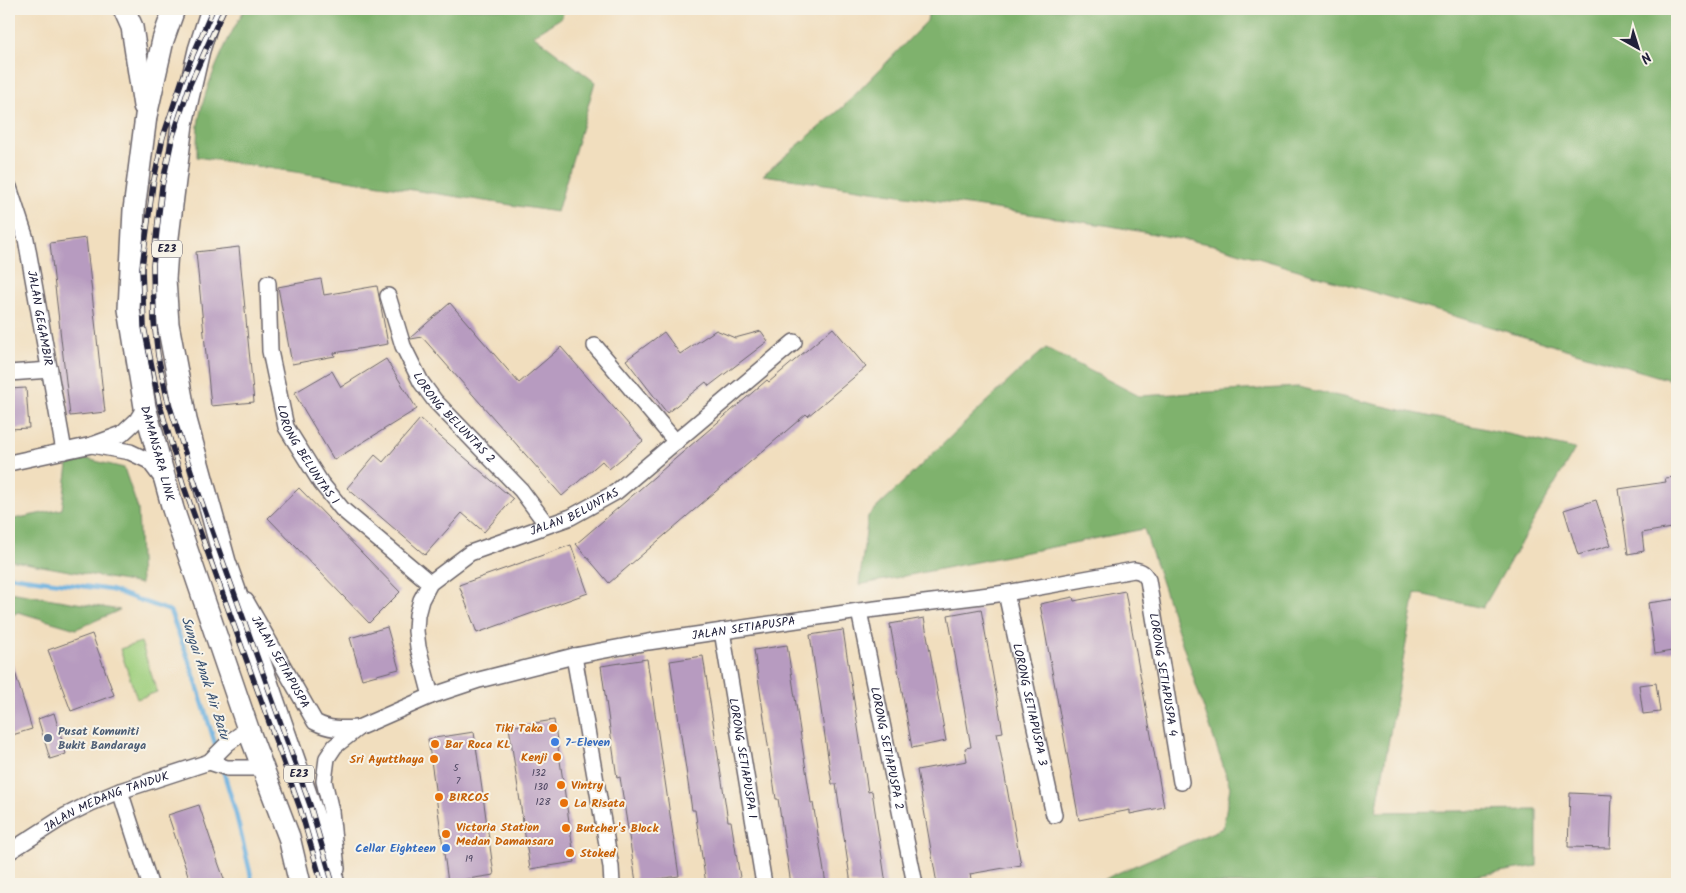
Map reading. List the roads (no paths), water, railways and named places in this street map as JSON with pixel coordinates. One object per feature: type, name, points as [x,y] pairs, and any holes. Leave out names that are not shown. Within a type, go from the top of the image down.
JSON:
[{"type":"highway","points":[[124,9],[132,27],[146,116]]},
{"type":"highway","name":"DAMANSARA LINK","points":[[174,9],[163,40],[146,116],[134,210],[129,309],[145,407],[165,482],[248,729],[289,837],[300,884]]},
{"type":"highway","name":"E23","points":[[212,9],[199,50],[182,124],[168,237],[165,279],[168,324],[186,420],[225,562],[315,820],[334,884]]},
{"type":"street","name":"JALAN GEGAMBIR","points":[[9,186],[26,239],[64,451]]},
{"type":"street","name":"LORONG BELUNTAS 1","points":[[268,283],[270,351],[286,427],[321,483],[342,509],[430,583]]},
{"type":"street","name":"LORONG BELUNTAS 2","points":[[388,296],[403,346],[421,382],[435,401],[521,490],[547,525]]},
{"type":"street","name":"JALAN BELUNTAS","points":[[431,696],[418,647],[416,631],[417,615],[430,583],[470,553],[571,517],[616,492],[794,342]]},
{"type":"street","points":[[595,346],[676,442]]},
{"type":"street","points":[[9,374],[50,370]]},
{"type":"street","points":[[9,463],[92,445],[122,434],[137,420],[145,407]]},
{"type":"street","points":[[92,445],[130,452],[149,461],[165,482]]},
{"type":"street","name":"JALAN SETIAPUSPA","points":[[225,562],[315,722],[335,729],[358,728]]},
{"type":"street","name":"JALAN SETIAPUSPA","points":[[338,884],[331,811],[324,781],[327,758],[335,746],[358,728],[431,696],[479,680],[574,656],[648,642],[859,611],[1006,593],[1134,570],[1140,571]]},
{"type":"street","name":"LORONG SETIAPUSPA 4","points":[[1140,571],[1148,580],[1181,782]]},
{"type":"street","name":"LORONG SETIAPUSPA 3","points":[[1006,593],[1054,816]]},
{"type":"street","name":"LORONG SETIAPUSPA 2","points":[[859,611],[915,884]]},
{"type":"street","name":"LORONG SETIAPUSPA 1","points":[[722,631],[764,884]]},
{"type":"street","points":[[574,656],[611,867],[612,884]]},
{"type":"street","name":"JALAN MEDANG TANDUK","points":[[217,761],[228,744],[248,729]]},
{"type":"street","name":"JALAN MEDANG TANDUK","points":[[9,852],[64,816],[120,791],[217,761],[262,768]]},
{"type":"street","points":[[120,791],[150,884]]},
{"type":"waterway","name":"Sungai Anak Air Batu","points":[[9,576],[111,590],[170,611],[192,669],[217,750]]},
{"type":"waterway","name":"Sungai Anak Air Batu","points":[[223,770],[253,884]]},
{"type":"railway","points":[[213,9],[182,80],[163,137],[153,184],[142,267],[144,327],[159,402],[184,487],[300,808],[322,884]]},
{"type":"railway","points":[[224,9],[190,84],[172,139],[162,186],[153,265],[154,322],[158,356],[167,398],[195,483],[310,805],[333,884]]},
{"type":"place","name":"Tiki Taka","points":[[553,728]]},
{"type":"place","name":"Pusat Komuniti Bukit Bandaraya","points":[[48,738]]},
{"type":"place","name":"7-Eleven","points":[[555,742]]},
{"type":"place","name":"Bar Roca KL","points":[[435,744]]},
{"type":"place","name":"Kenji","points":[[557,757]]},
{"type":"place","name":"Sri Ayutthaya","points":[[434,759]]},
{"type":"place","name":"Vintry","points":[[561,785]]},
{"type":"place","name":"BIRCOS","points":[[439,797]]},
{"type":"place","name":"La Risata","points":[[564,803]]},
{"type":"place","name":"Butcher's Block","points":[[566,828]]},
{"type":"place","name":"Victoria Station Medan Damansara","points":[[446,834]]},
{"type":"place","name":"Cellar Eighteen","points":[[446,848]]},
{"type":"place","name":"Stoked","points":[[570,853]]}]
